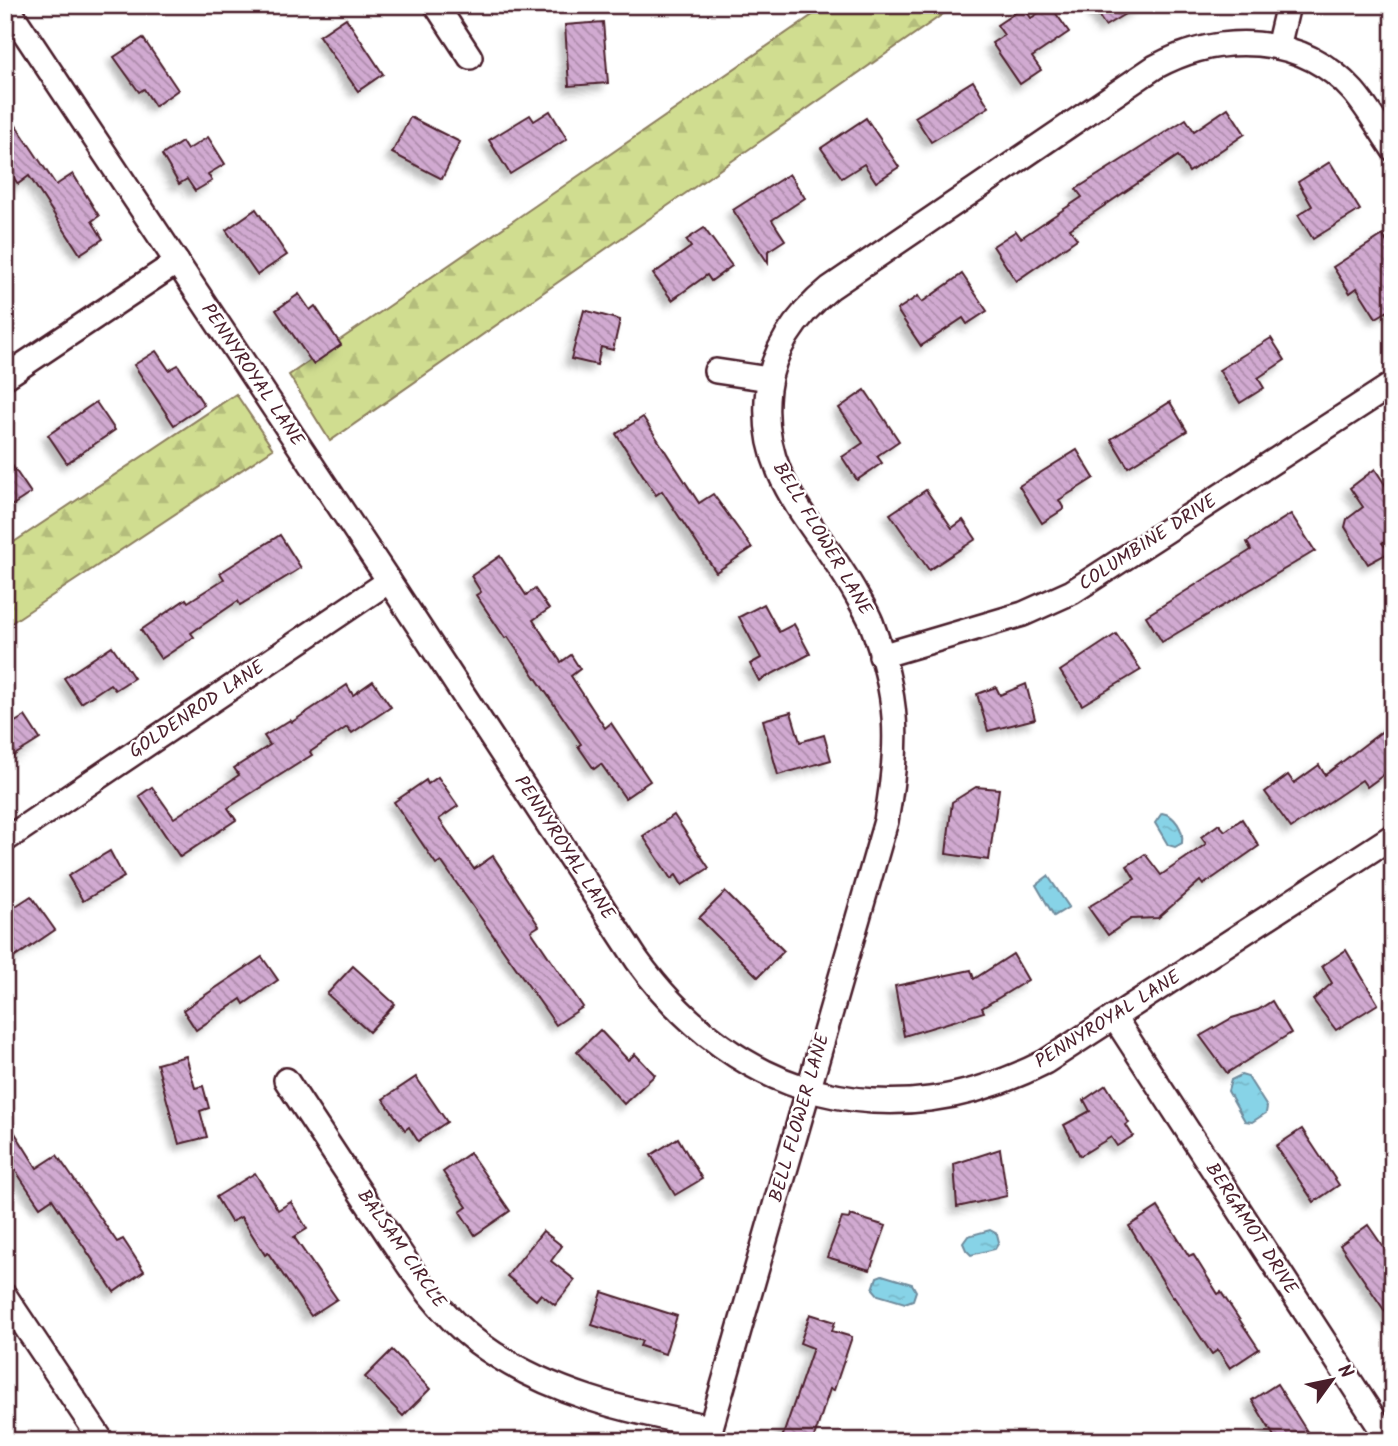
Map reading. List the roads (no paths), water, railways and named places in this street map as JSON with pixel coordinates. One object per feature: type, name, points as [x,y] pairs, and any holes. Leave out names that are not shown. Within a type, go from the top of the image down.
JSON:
[{"type":"street","name":"PENNYROYAL LANE","points":[[6,5],[656,986],[685,1017],[731,1054],[809,1091],[863,1100],[898,1101],[966,1093],[1045,1062],[1393,836]]},
{"type":"street","points":[[436,5],[470,57]]},
{"type":"street","points":[[1283,48],[1288,5]]},
{"type":"street","name":"BELL FLOWER LANE","points":[[709,1434],[886,821],[893,780],[895,715],[892,688],[870,620],[849,582],[783,483],[775,465],[766,430],[765,411],[769,379],[782,342],[794,323],[830,288],[1155,67],[1205,47],[1231,42],[1255,42],[1283,48],[1312,59],[1336,74],[1353,91],[1393,149]]},
{"type":"street","points":[[5,377],[177,262]]},
{"type":"street","points":[[716,371],[769,379]]},
{"type":"street","name":"COLUMBINE DRIVE","points":[[881,656],[1023,614],[1072,592],[1393,384]]},
{"type":"street","name":"GOLDENROD LANE","points":[[5,840],[389,580]]},
{"type":"street","name":"BERGAMOT DRIVE","points":[[1114,1017],[1389,1441]]},
{"type":"street","name":"BALSAM CIRCLE","points":[[286,1080],[422,1284],[452,1319],[476,1341],[514,1367],[569,1392],[709,1434]]},
{"type":"street","points":[[5,1296],[102,1441]]},
{"type":"water","points":[[1162,813],[1175,820],[1180,828],[1182,843],[1175,847],[1168,845],[1155,823]]},
{"type":"water","points":[[1048,876],[1069,907],[1054,916],[1036,885]]},
{"type":"water","points":[[1241,1075],[1248,1077],[1267,1107],[1266,1113],[1252,1122],[1245,1121],[1228,1091],[1231,1080]]},
{"type":"water","points":[[990,1230],[997,1234],[999,1242],[995,1249],[971,1255],[963,1243],[968,1236]]},
{"type":"water","points":[[882,1275],[912,1284],[916,1291],[913,1300],[905,1303],[878,1295],[873,1289],[877,1277]]}]
